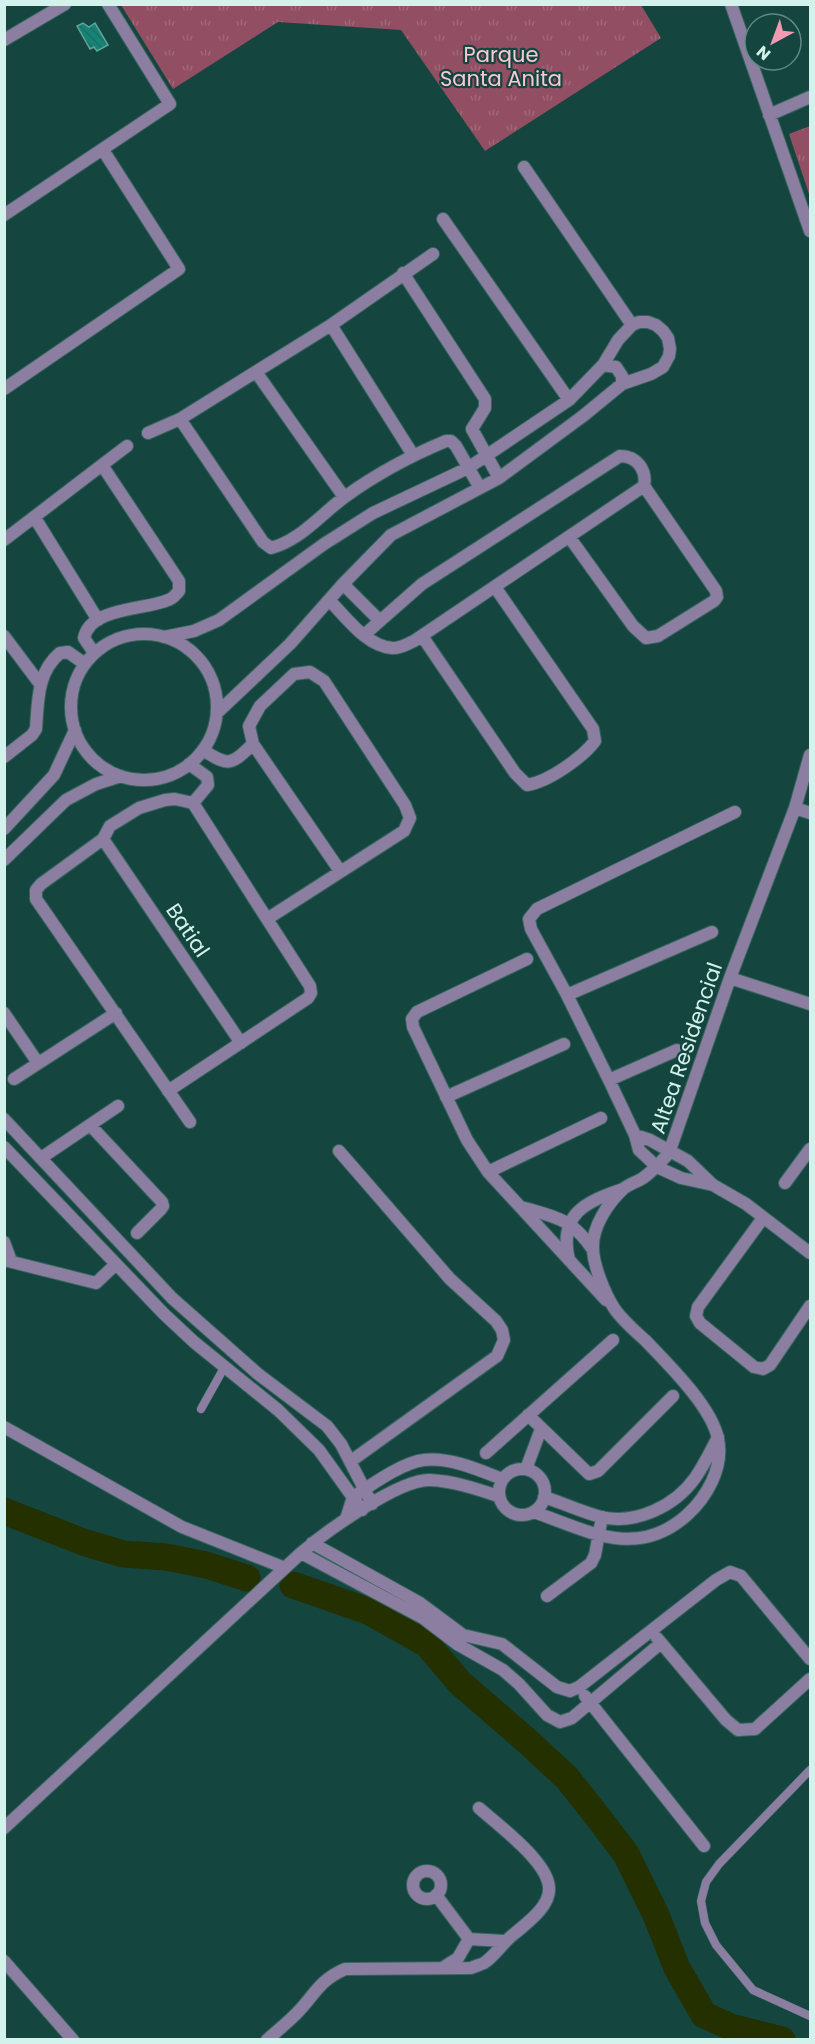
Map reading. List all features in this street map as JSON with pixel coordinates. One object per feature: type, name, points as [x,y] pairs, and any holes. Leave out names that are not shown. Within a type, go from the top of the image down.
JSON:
[{"type":"street","points":[[4,40],[65,4]]},
{"type":"street","points":[[4,215],[170,104],[108,4]]},
{"type":"street","points":[[731,4],[810,231]]},
{"type":"street","points":[[769,114],[810,97]]},
{"type":"street","points":[[4,389],[179,269],[103,150]]},
{"type":"street","points":[[524,167],[632,325]]},
{"type":"street","points":[[443,219],[568,400]]},
{"type":"street","points":[[148,433],[180,419],[331,325],[433,254]]},
{"type":"street","points":[[403,273],[485,399],[485,408],[472,429],[499,478]]},
{"type":"street","points":[[164,637],[194,631],[219,620],[324,544],[373,513],[468,468],[485,454],[568,400],[603,365],[618,340],[632,325],[639,322],[656,325],[668,338],[670,349],[666,363],[656,371],[622,384],[499,478],[392,535],[343,584],[290,644],[217,713]]},
{"type":"street","points":[[331,325],[413,455]]},
{"type":"street","points":[[603,365],[616,368],[622,376],[622,384]]},
{"type":"street","points":[[256,372],[344,497]]},
{"type":"street","points":[[180,419],[263,542],[271,548],[280,546],[324,516],[344,497],[393,465],[447,441],[451,441],[456,446],[480,488]]},
{"type":"street","points":[[4,540],[127,446]]},
{"type":"street","points":[[364,635],[422,584],[620,456],[627,456],[638,462],[645,475],[644,486],[716,591],[717,597],[658,636],[646,638],[633,626],[570,538]]},
{"type":"street","points":[[94,653],[84,638],[86,631],[98,620],[120,610],[170,600],[179,591],[179,581],[102,465]]},
{"type":"street","points":[[329,600],[364,635],[382,645],[392,648],[401,647],[422,636],[570,538],[644,486]]},
{"type":"street","points":[[35,518],[98,620]]},
{"type":"street","points":[[343,584],[379,620]]},
{"type":"street","points":[[422,636],[515,773],[527,785],[539,783],[587,751],[595,741],[593,729],[495,587]]},
{"type":"street","points":[[145,634],[164,637],[182,645],[202,663],[214,687],[217,713],[210,738],[203,750],[189,764],[172,774],[160,778],[134,779],[121,776],[104,767],[89,754],[75,730],[71,702],[76,682],[85,664],[94,653],[118,639],[145,634]]},
{"type":"street","points":[[4,636],[40,684]]},
{"type":"street","points":[[4,757],[32,735],[36,729],[40,684],[52,659],[60,652],[68,652],[85,664]]},
{"type":"street","points":[[267,919],[404,831],[410,818],[405,805],[324,681],[310,672],[294,674],[260,706],[249,726],[253,744],[340,871]]},
{"type":"street","points":[[4,829],[54,775],[75,730]]},
{"type":"street","points":[[203,750],[230,763],[253,744]]},
{"type":"street","name":"Altea Residencial","points":[[718,1436],[703,1407],[669,1364],[614,1308],[600,1280],[593,1250],[594,1234],[600,1220],[624,1189],[657,1167],[669,1153],[730,978],[795,808],[810,755]]},
{"type":"street","points":[[189,764],[207,777],[208,785],[193,803]]},
{"type":"street","points":[[4,860],[66,800],[96,784],[121,776]]},
{"type":"street","points":[[168,1091],[308,998],[311,993],[310,986],[193,803],[175,799],[139,808],[110,826],[103,839],[40,884],[36,890],[36,899],[116,1013],[168,1091],[190,1122]]},
{"type":"street","points":[[795,808],[810,813]]},
{"type":"street","points":[[713,1185],[681,1178],[657,1167],[639,1150],[635,1135],[609,1080],[531,929],[529,919],[537,909],[735,812]]},
{"type":"street","name":"Batial","points":[[103,839],[241,1043]]},
{"type":"street","points":[[567,995],[712,932]]},
{"type":"street","points":[[526,959],[417,1012],[412,1019],[413,1027],[467,1140],[488,1172],[614,1308]]},
{"type":"street","points":[[730,978],[810,1004]]},
{"type":"street","points":[[4,1013],[38,1063]]},
{"type":"street","points":[[14,1078],[116,1013]]},
{"type":"street","points":[[446,1097],[564,1044]]},
{"type":"street","points":[[609,1080],[677,1050]]},
{"type":"street","points":[[42,1158],[118,1106]]},
{"type":"street","points":[[488,1172],[600,1118]]},
{"type":"street","points":[[4,1119],[172,1298],[258,1374],[327,1426],[341,1444],[365,1489],[367,1507]]},
{"type":"street","points":[[90,1125],[162,1202],[161,1209],[137,1233]]},
{"type":"street","points":[[635,1135],[650,1140],[669,1153],[688,1161],[713,1185],[746,1204],[810,1253]]},
{"type":"street","points":[[4,1147],[165,1314],[278,1410],[320,1450],[353,1497],[367,1507]]},
{"type":"street","points":[[18,1161],[32,1148]]},
{"type":"street","points":[[339,1151],[450,1279],[496,1321],[502,1330],[504,1340],[497,1356],[351,1461]]},
{"type":"street","points":[[785,1184],[808,1156]]},
{"type":"street","points":[[569,1262],[566,1239],[569,1224],[581,1207],[595,1198],[624,1189]]},
{"type":"street","points":[[519,1206],[569,1224],[583,1235],[593,1250]]},
{"type":"street","points":[[763,1218],[698,1307],[696,1316],[700,1323],[754,1367],[762,1370],[770,1365],[810,1306]]},
{"type":"street","points":[[4,1242],[8,1261],[96,1283],[116,1264]]},
{"type":"street","points":[[486,1453],[613,1340]]},
{"type":"street","points":[[248,1386],[258,1374]]},
{"type":"street","points":[[528,1415],[589,1474],[598,1471],[673,1396]]},
{"type":"street","points":[[4,1427],[182,1527],[285,1569]]},
{"type":"street","points":[[525,1469],[541,1429]]},
{"type":"street","points":[[544,1497],[602,1517],[622,1519],[640,1516],[675,1499],[694,1480],[718,1436]]},
{"type":"street","points":[[534,1512],[599,1535],[620,1539],[647,1538],[675,1526],[705,1496],[720,1452],[718,1436]]},
{"type":"street","points":[[346,1518],[353,1497],[404,1467],[425,1460],[471,1467],[502,1479]]},
{"type":"street","points":[[525,1469],[541,1479],[544,1497],[541,1505],[534,1512],[516,1515],[508,1511],[498,1496],[502,1479],[508,1472],[525,1469]]},
{"type":"street","points":[[4,1828],[312,1543],[346,1518],[408,1484],[429,1480],[466,1486],[498,1496]]},
{"type":"street","points":[[547,1596],[591,1563],[595,1555],[602,1517]]},
{"type":"street","points":[[312,1543],[420,1604],[463,1635],[502,1644],[557,1687],[570,1691],[579,1687],[716,1580],[730,1572],[741,1576],[810,1659]]},
{"type":"street","points":[[301,1553],[423,1617],[457,1644],[502,1670],[519,1684],[547,1715],[560,1722],[572,1718],[661,1643]]},
{"type":"street","points":[[651,1631],[726,1720],[738,1730],[755,1729],[810,1679]]},
{"type":"street","points":[[579,1687],[704,1846]]},
{"type":"street","points":[[267,2040],[297,2013],[319,1985],[345,1969],[471,1968],[484,1963],[504,1941],[531,1921],[546,1902],[550,1887],[544,1872],[534,1857],[479,1808]]},
{"type":"street","points":[[436,1895],[469,1939],[504,1941]]},
{"type":"street","points":[[444,1967],[458,1958],[469,1939]]},
{"type":"street","points":[[4,1961],[73,2040]]},
{"type":"lane","points":[[201,1408],[225,1366]]},
{"type":"lane","points":[[810,1770],[719,1864],[706,1882],[701,1901],[705,1923],[716,1945],[753,1990],[810,2016]]},
{"type":"green space","name":"Parque Santa Anita","points":[[121,5],[641,5],[661,38],[485,151],[401,30],[278,22],[173,89]]},
{"type":"green space","points":[[810,126],[810,197],[789,134]]},
{"type":"building","points":[[83,23],[89,27],[95,23],[108,45],[97,51],[94,47],[90,49],[77,26]]},
{"type":"waterway","points":[[4,1511],[83,1542],[123,1554],[166,1557],[206,1565],[247,1578]]},
{"type":"waterway","points":[[293,1585],[368,1611],[427,1644],[460,1683],[567,1778],[626,1854],[656,1915],[677,1968],[704,2015],[731,2027],[782,2040]]}]
